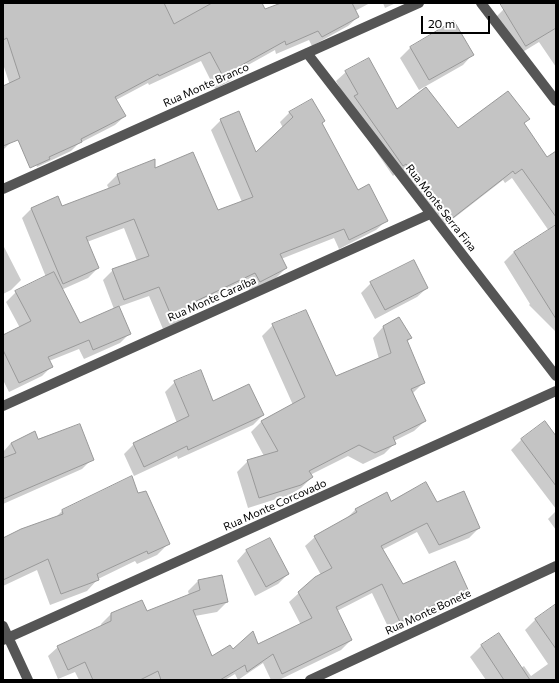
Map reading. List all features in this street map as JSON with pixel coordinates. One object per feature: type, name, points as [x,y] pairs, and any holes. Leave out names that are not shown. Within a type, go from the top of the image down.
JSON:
[{"type":"street","name":"Rua Monte Branco","points":[[3,189],[419,3]]},
{"type":"street","points":[[481,3],[556,101]]},
{"type":"street","name":"Rua Monte Serra Fina","points":[[307,53],[556,376]]},
{"type":"street","name":"Rua Monte Caraíba","points":[[3,406],[430,214]]},
{"type":"street","name":"Rua Monte Corcovado","points":[[6,639],[556,391]]},
{"type":"street","name":"Rua Monte Bonete","points":[[310,680],[556,566]]},
{"type":"street","points":[[3,626],[6,639],[28,680]]},
{"type":"building","points":[[3,3],[164,3],[174,24],[212,3],[262,3],[265,9],[281,3],[352,3],[359,17],[322,37],[318,31],[286,45],[285,41],[240,66],[243,71],[225,80],[210,52],[159,76],[158,74],[115,97],[126,116],[81,139],[82,142],[49,157],[50,159],[30,168],[18,140],[3,146],[3,86],[20,78],[7,38],[3,40]]},
{"type":"building","points":[[500,3],[556,3],[556,28],[526,46]]},
{"type":"building","points":[[454,21],[474,55],[429,80],[410,47]]},
{"type":"building","points":[[369,58],[397,109],[426,87],[458,128],[508,91],[530,119],[524,123],[547,157],[556,151],[556,217],[522,169],[515,174],[513,171],[450,220],[406,164],[403,166],[354,96],[358,94],[345,71]]},
{"type":"building","points":[[312,99],[325,121],[322,123],[358,190],[369,184],[388,221],[349,240],[344,229],[280,254],[287,268],[260,282],[255,273],[188,305],[191,312],[173,320],[159,287],[124,300],[112,269],[149,256],[134,219],[86,237],[99,268],[63,284],[31,208],[58,196],[62,206],[120,184],[117,174],[155,159],[155,168],[193,152],[218,210],[253,197],[220,119],[239,111],[256,152],[293,117],[289,112]]},
{"type":"building","points":[[556,225],[556,319],[514,252]]},
{"type":"building","points":[[414,260],[428,288],[385,310],[370,282]]},
{"type":"building","points":[[54,272],[80,323],[119,306],[131,334],[93,350],[89,340],[48,357],[53,367],[19,383],[3,350],[3,335],[31,321],[15,291]]},
{"type":"building","points":[[306,310],[336,376],[391,353],[383,326],[399,317],[412,338],[407,340],[425,383],[411,389],[426,421],[393,437],[396,444],[375,453],[359,445],[309,471],[313,477],[301,485],[259,498],[247,460],[278,451],[261,421],[305,397],[272,324]]},
{"type":"building","points":[[201,370],[213,401],[249,384],[264,415],[188,450],[187,446],[144,467],[133,443],[189,416],[174,381]]},
{"type":"building","points":[[545,421],[556,436],[556,486],[521,439]]},
{"type":"building","points":[[80,424],[94,460],[3,499],[3,458],[16,453],[11,443],[35,431],[38,439]]},
{"type":"building","points":[[132,476],[138,493],[146,491],[170,544],[148,554],[147,551],[97,574],[99,580],[61,594],[48,559],[3,580],[3,538],[21,529],[63,514],[62,510]]},
{"type":"building","points":[[426,482],[437,502],[464,491],[480,528],[439,545],[427,523],[381,546],[403,584],[455,561],[470,594],[440,607],[438,603],[400,622],[382,584],[336,607],[352,640],[282,674],[273,654],[247,672],[245,665],[220,680],[161,680],[158,671],[140,680],[93,680],[85,662],[68,670],[57,646],[111,621],[111,613],[142,600],[147,611],[200,590],[198,580],[222,575],[228,602],[193,610],[212,656],[230,645],[233,649],[253,631],[258,644],[312,618],[298,592],[315,577],[332,568],[314,536],[357,512],[355,509],[387,492],[391,501]]},
{"type":"building","points":[[270,538],[289,574],[266,587],[246,550]]},
{"type":"building","points":[[556,604],[556,649],[535,619]]},
{"type":"building","points":[[499,633],[530,680],[504,680],[481,645]]}]
